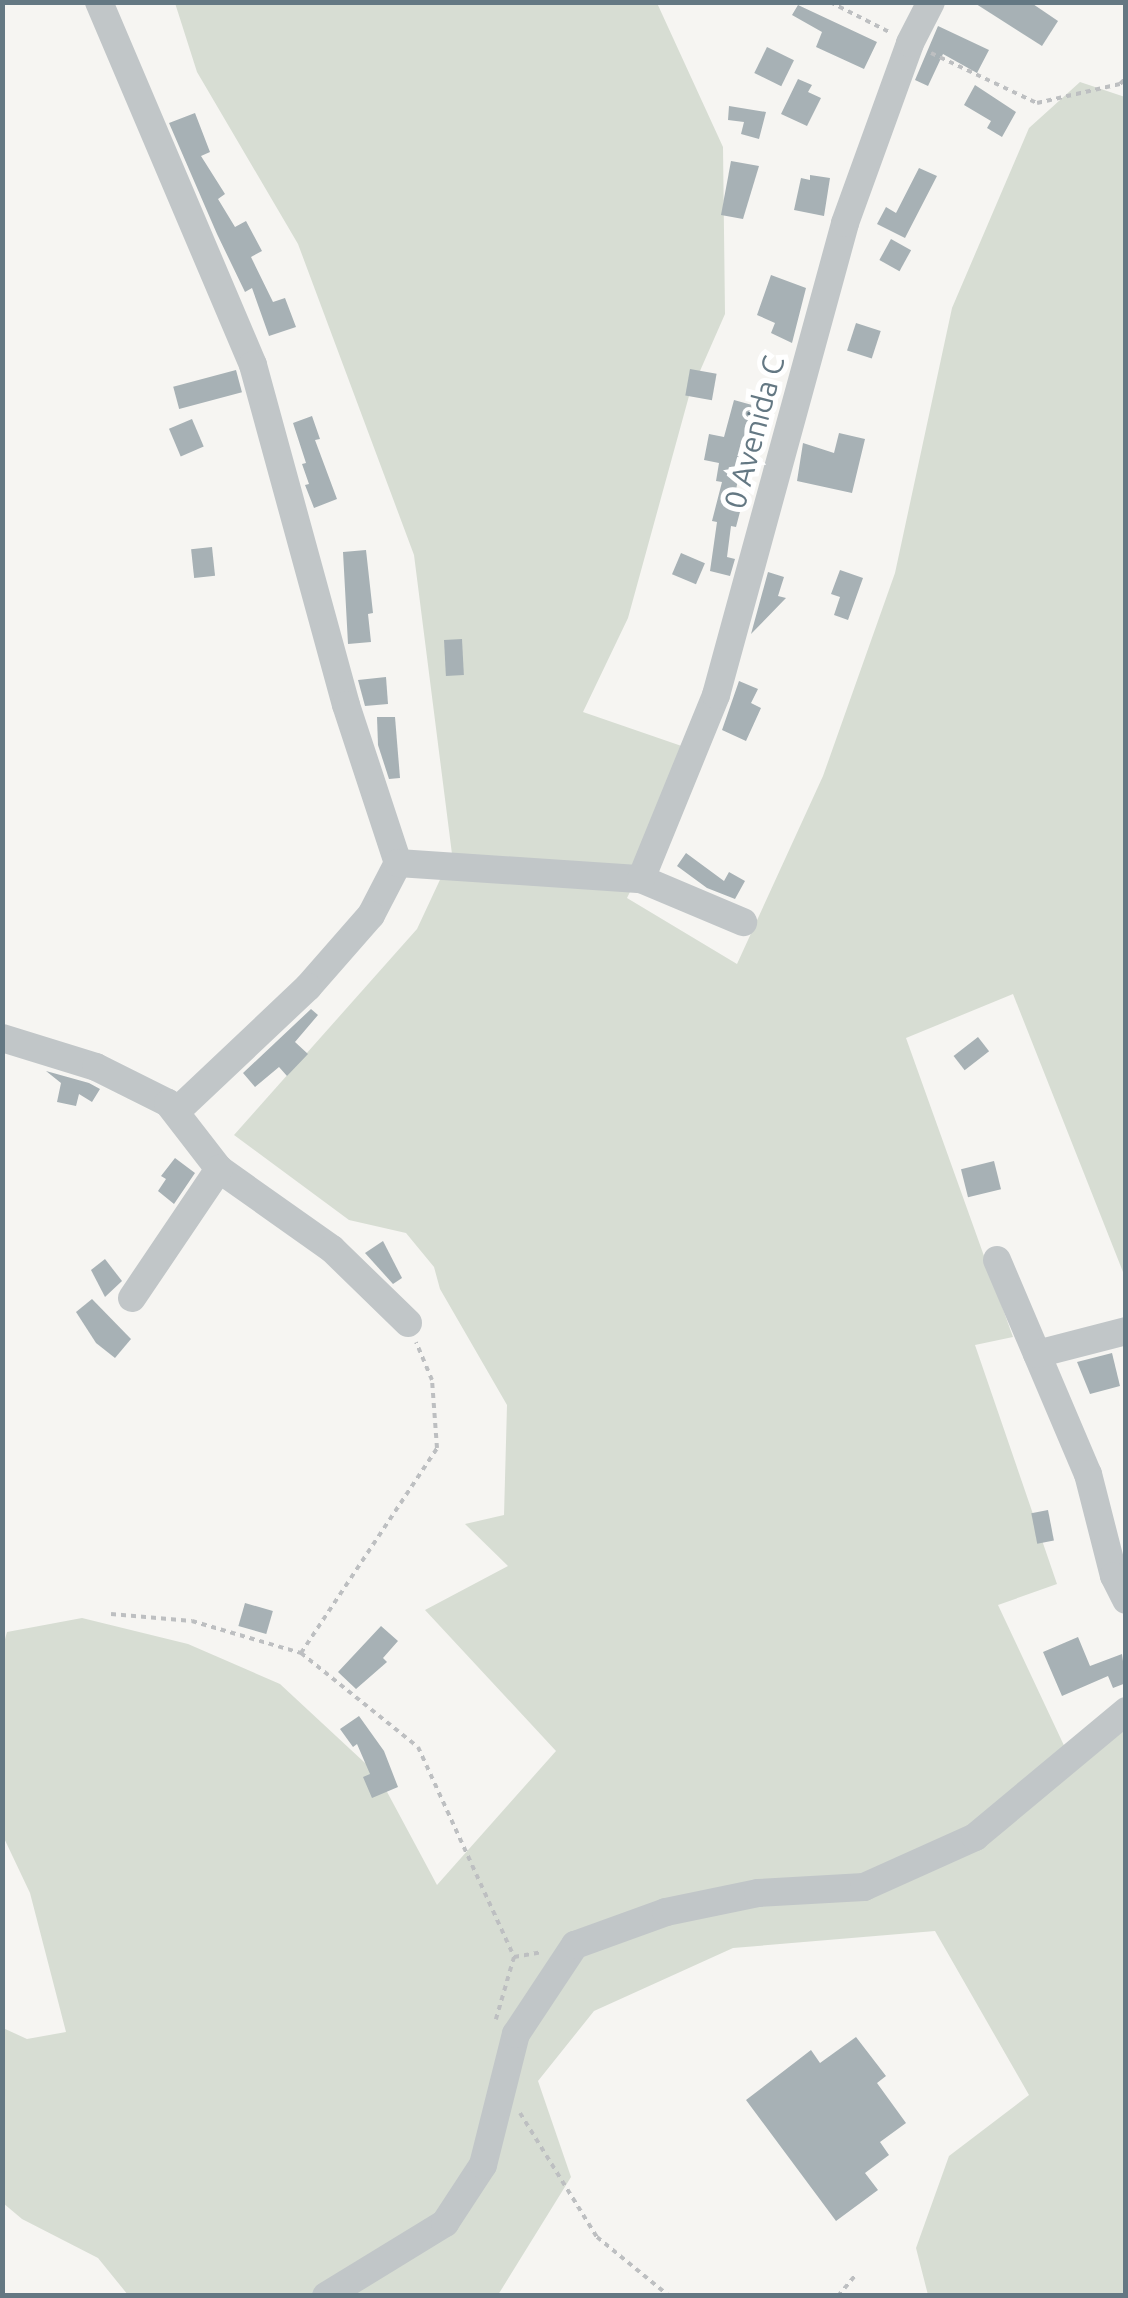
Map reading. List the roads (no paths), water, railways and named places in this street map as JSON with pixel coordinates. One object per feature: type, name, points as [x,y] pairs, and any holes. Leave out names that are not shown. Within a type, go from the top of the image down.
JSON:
[{"type":"street","points":[[98,2],[252,365],[341,686],[398,863],[370,915],[308,987],[177,1111]]},
{"type":"street","name":"0 Avenida C","points":[[641,879],[716,695],[845,223],[910,43],[931,2]]},
{"type":"street","points":[[398,863],[641,879],[744,922]]},
{"type":"street","points":[[2,1038],[96,1067],[177,1111],[194,1142],[219,1169],[332,1249],[408,1322]]},
{"type":"street","points":[[132,1298],[219,1169]]},
{"type":"street","points":[[997,1260],[1088,1474],[1114,1576],[1126,1600]]},
{"type":"street","points":[[1037,1354],[1126,1331]]},
{"type":"street","points":[[326,2296],[445,2224],[483,2166],[516,2034],[574,1945],[666,1912],[758,1893],[864,1888],[975,1837],[1126,1711]]}]
